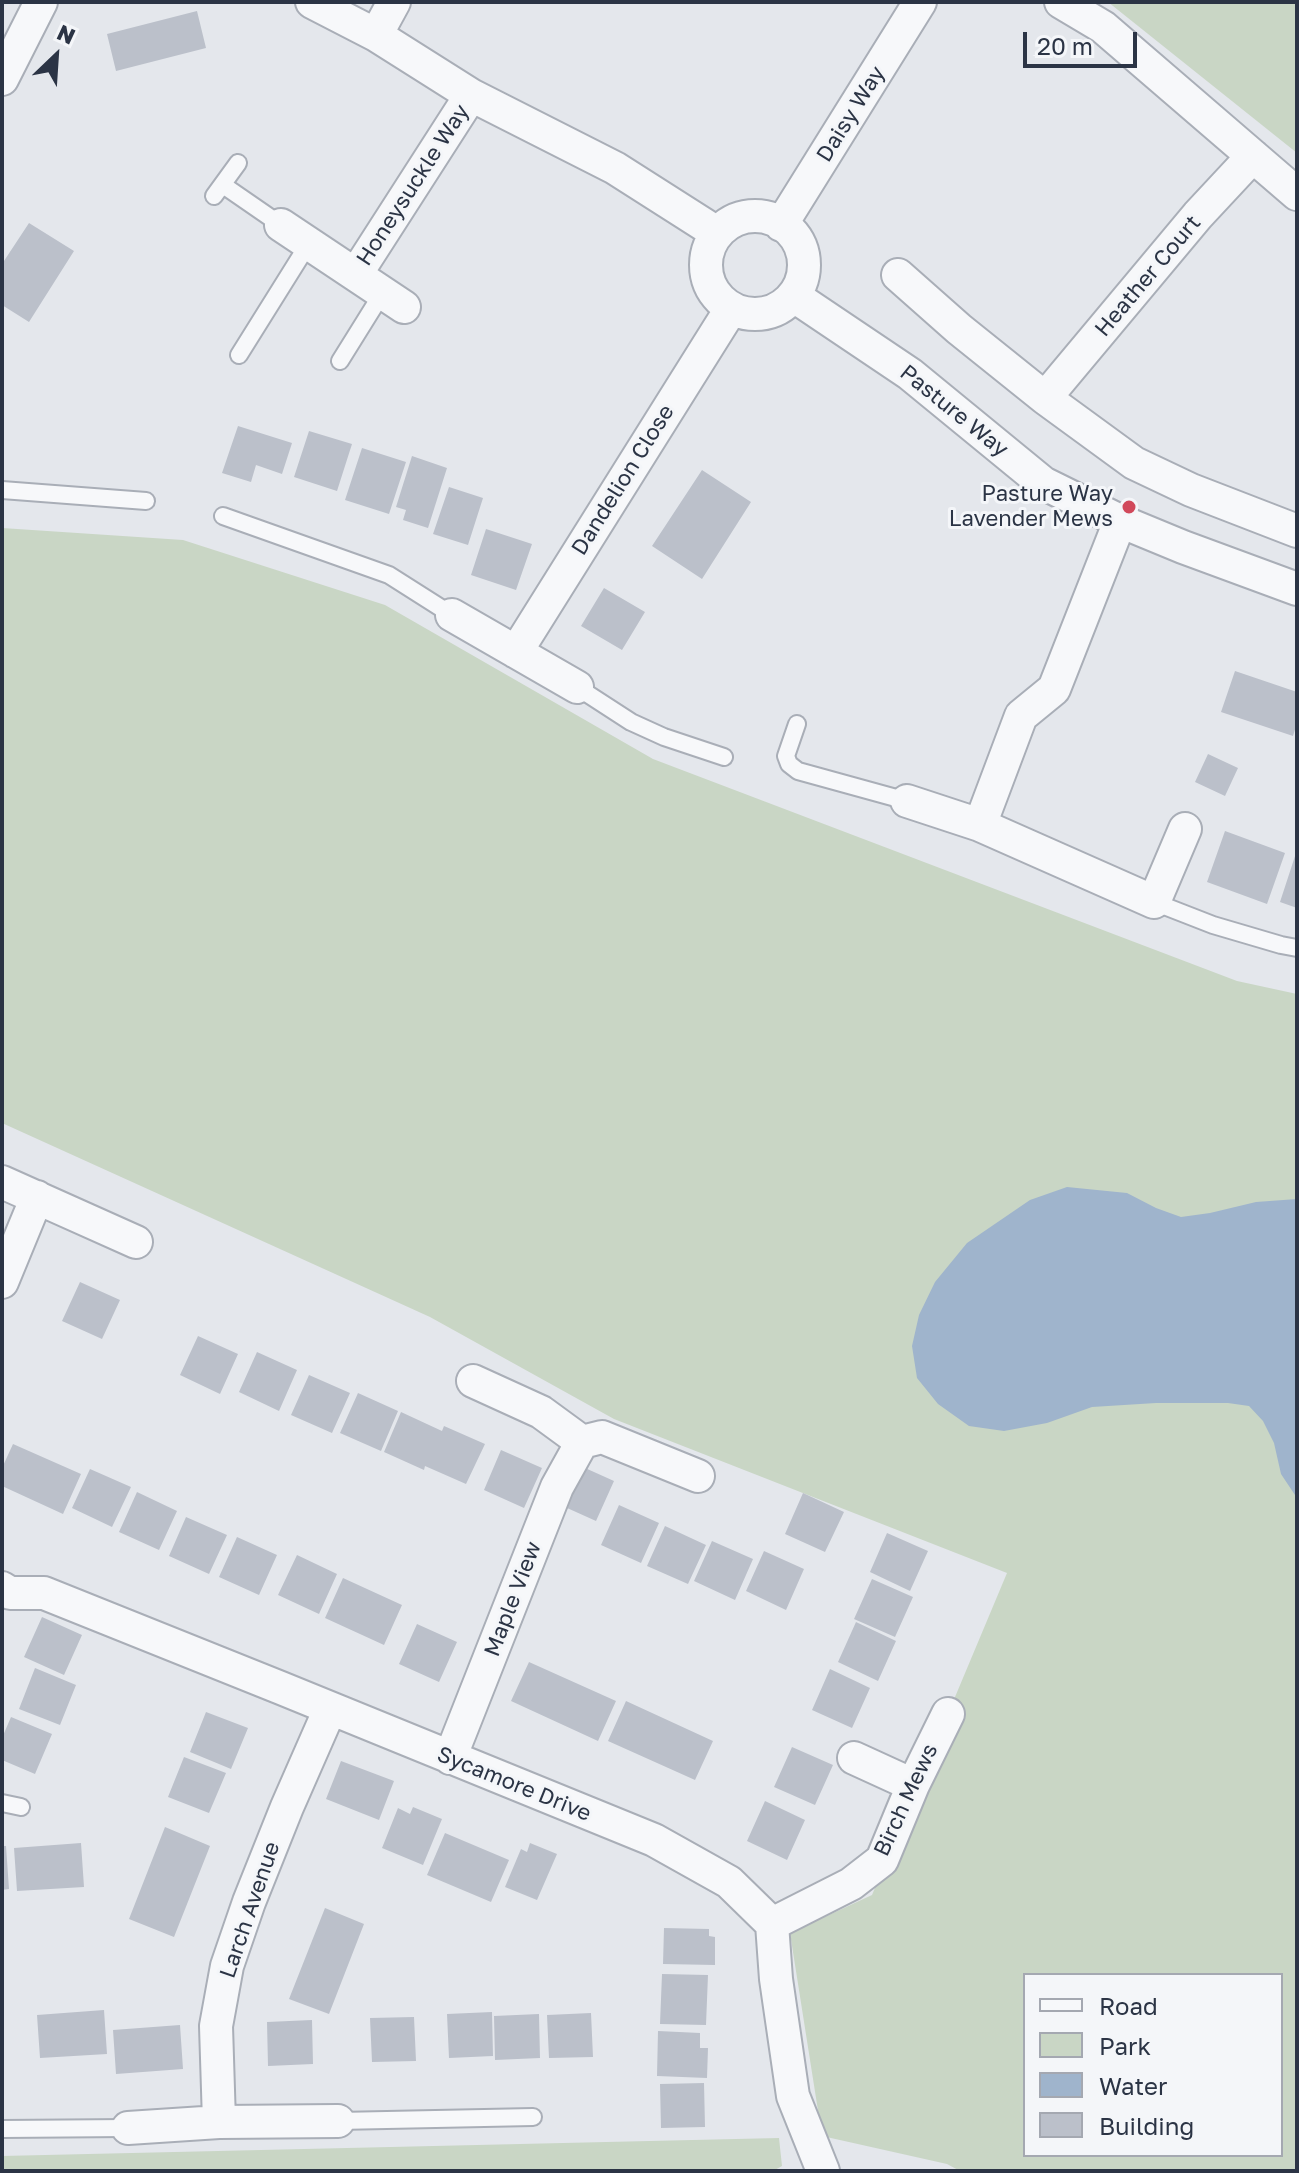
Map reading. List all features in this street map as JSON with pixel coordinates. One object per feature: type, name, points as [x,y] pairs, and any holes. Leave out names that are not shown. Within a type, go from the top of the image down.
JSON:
[{"type":"street","points":[[2,79],[41,2]]},
{"type":"street","points":[[312,2],[376,35],[471,95],[615,168],[717,233]]},
{"type":"street","points":[[376,35],[394,2]]},
{"type":"street","name":"Daisy Way","points":[[781,225],[920,2]]},
{"type":"street","points":[[1061,2],[1103,27],[1297,194]]},
{"type":"street","name":"Honeysuckle Way","points":[[356,274],[471,95]]},
{"type":"street","name":"Heather Court","points":[[1045,398],[1198,215],[1253,156]]},
{"type":"street","points":[[754,215],[771,218],[792,233],[801,247],[804,264],[803,279],[794,296],[774,311],[758,315],[731,309],[710,287],[706,270],[707,253],[717,233],[730,222],[754,215]]},
{"type":"street","name":"Honeysuckle Way","points":[[281,225],[393,300]]},
{"type":"street","points":[[898,275],[1045,398],[1134,463],[1191,490],[1297,531]]},
{"type":"street","name":"Pasture Way","points":[[794,296],[910,374],[1043,483],[1120,521],[1297,589]]},
{"type":"street","name":"Dandelion Close","points":[[516,652],[731,309]]},
{"type":"street","points":[[980,825],[1021,716],[1054,689],[1120,521]]},
{"type":"street","points":[[452,615],[577,687]]},
{"type":"street","points":[[907,801],[980,825],[1154,902],[1185,829]]},
{"type":"street","points":[[2,1182],[136,1242]]},
{"type":"street","points":[[2,1282],[37,1197]]},
{"type":"street","points":[[473,1381],[541,1412],[582,1442],[602,1437],[698,1476]]},
{"type":"street","name":"Maple View","points":[[450,1758],[557,1487],[582,1442]]},
{"type":"street","name":"Sycamore Drive","points":[[5,1595],[44,1593],[654,1840],[729,1882],[772,1924]]},
{"type":"street","name":"Larch Avenue","points":[[219,2122],[216,2026],[227,1966],[287,1807],[330,1709]]},
{"type":"street","name":"Birch Mews","points":[[772,1924],[851,1884],[882,1860],[913,1785],[948,1714]]},
{"type":"street","points":[[854,1758],[913,1785]]},
{"type":"street","points":[[772,1924],[776,1979],[793,2096],[823,2171]]},
{"type":"street","points":[[128,2128],[219,2122],[338,2121]]},
{"type":"lane","points":[[238,163],[219,191],[281,225]]},
{"type":"lane","points":[[239,355],[309,243]]},
{"type":"lane","points":[[340,361],[393,300]]},
{"type":"lane","points":[[2,490],[146,501]]},
{"type":"lane","points":[[223,516],[389,575],[452,615]]},
{"type":"lane","points":[[577,687],[631,722],[664,737],[724,757]]},
{"type":"lane","points":[[797,724],[786,756],[789,764],[798,771],[907,801]]},
{"type":"lane","points":[[1154,902],[1213,925],[1297,948]]},
{"type":"lane","points":[[2,1803],[21,1807]]},
{"type":"lane","points":[[338,2121],[533,2117]]},
{"type":"lane","points":[[2,2129],[128,2128]]},
{"type":"green space","points":[[1108,2],[1297,2],[1297,153]]},
{"type":"green space","points":[[2,528],[183,540],[385,605],[653,759],[1237,981],[1297,994],[1297,2171],[960,2171],[947,2164],[822,2136],[790,1933],[872,1895],[1007,1573],[614,1419],[430,1317],[2,1123]]},
{"type":"green space","points":[[779,2138],[782,2166],[773,2171],[2,2171],[2,2156]]},
{"type":"water","points":[[1067,1187],[1127,1193],[1181,1217],[1256,1202],[1297,1199],[1297,1498],[1281,1474],[1274,1443],[1263,1421],[1249,1406],[1156,1403],[1092,1407],[1047,1423],[1004,1431],[969,1426],[938,1404],[917,1378],[912,1346],[919,1315],[935,1282],[967,1243],[1030,1200]]},
{"type":"building","points":[[197,11],[206,48],[116,71],[107,34]]},
{"type":"building","points":[[29,223],[74,251],[29,322],[2,305],[2,264]]},
{"type":"building","points":[[238,426],[292,443],[282,474],[256,465],[251,482],[222,473]]},
{"type":"building","points":[[309,431],[352,444],[337,491],[294,477]]},
{"type":"building","points":[[362,448],[406,462],[389,514],[345,500]]},
{"type":"building","points":[[412,456],[447,468],[428,528],[403,520],[406,510],[396,507]]},
{"type":"building","points":[[702,470],[751,502],[702,579],[652,546]]},
{"type":"building","points":[[449,487],[483,498],[468,545],[433,534]]},
{"type":"building","points":[[486,529],[532,544],[516,590],[471,575]]},
{"type":"building","points":[[604,588],[645,612],[622,650],[581,626]]},
{"type":"building","points":[[1235,671],[1297,692],[1297,723],[1293,736],[1221,712]]},
{"type":"building","points":[[1208,754],[1238,768],[1225,796],[1195,782]]},
{"type":"building","points":[[1225,831],[1285,853],[1267,904],[1207,882]]},
{"type":"building","points":[[1297,853],[1297,908],[1280,902]]},
{"type":"building","points":[[80,1282],[120,1300],[102,1339],[62,1321]]},
{"type":"building","points":[[198,1336],[238,1354],[220,1394],[180,1375]]},
{"type":"building","points":[[257,1352],[297,1370],[279,1411],[239,1392]]},
{"type":"building","points":[[309,1375],[350,1393],[332,1433],[291,1415]]},
{"type":"building","points":[[358,1393],[398,1411],[381,1451],[340,1433]]},
{"type":"building","points":[[401,1412],[442,1431],[444,1426],[485,1444],[466,1484],[384,1452]]},
{"type":"building","points":[[13,1444],[81,1474],[63,1514],[2,1486],[2,1468]]},
{"type":"building","points":[[501,1450],[542,1468],[524,1508],[484,1490]]},
{"type":"building","points":[[574,1463],[614,1481],[596,1521],[556,1503]]},
{"type":"building","points":[[90,1469],[131,1487],[112,1527],[72,1508]]},
{"type":"building","points":[[137,1492],[177,1511],[159,1550],[119,1532]]},
{"type":"building","points":[[803,1493],[844,1512],[825,1552],[785,1534]]},
{"type":"building","points":[[619,1505],[659,1523],[641,1563],[601,1545]]},
{"type":"building","points":[[186,1517],[227,1535],[209,1574],[169,1556]]},
{"type":"building","points":[[665,1526],[706,1545],[688,1584],[647,1566]]},
{"type":"building","points":[[887,1533],[928,1551],[910,1591],[870,1572]]},
{"type":"building","points":[[237,1537],[277,1555],[259,1595],[219,1577]]},
{"type":"building","points":[[712,1541],[753,1559],[735,1600],[694,1581]]},
{"type":"building","points":[[764,1551],[804,1569],[786,1610],[746,1591]]},
{"type":"building","points":[[297,1555],[337,1574],[319,1614],[278,1595]]},
{"type":"building","points":[[343,1578],[402,1605],[384,1645],[325,1618]]},
{"type":"building","points":[[872,1579],[913,1597],[895,1637],[854,1619]]},
{"type":"building","points":[[42,1617],[82,1635],[64,1675],[24,1657]]},
{"type":"building","points":[[856,1622],[896,1641],[878,1681],[838,1662]]},
{"type":"building","points":[[417,1624],[457,1642],[439,1682],[399,1664]]},
{"type":"building","points":[[529,1662],[616,1701],[598,1741],[511,1701]]},
{"type":"building","points":[[35,1668],[76,1685],[60,1725],[19,1709]]},
{"type":"building","points":[[830,1669],[870,1688],[852,1728],[812,1710]]},
{"type":"building","points":[[626,1701],[713,1741],[695,1780],[608,1741]]},
{"type":"building","points":[[206,1712],[248,1728],[231,1769],[190,1752]]},
{"type":"building","points":[[11,1717],[52,1734],[35,1774],[2,1760],[2,1738]]},
{"type":"building","points":[[792,1747],[833,1765],[815,1805],[774,1787]]},
{"type":"building","points":[[184,1757],[226,1773],[209,1813],[168,1797]]},
{"type":"building","points":[[341,1761],[394,1781],[379,1820],[326,1799]]},
{"type":"building","points":[[765,1801],[805,1820],[787,1860],[747,1841]]},
{"type":"building","points":[[413,1807],[442,1819],[423,1865],[382,1848],[398,1808],[410,1814]]},
{"type":"building","points":[[165,1827],[210,1846],[174,1937],[129,1919]]},
{"type":"building","points":[[445,1833],[509,1860],[491,1902],[427,1875]]},
{"type":"building","points":[[81,1843],[84,1887],[17,1891],[14,1848]]},
{"type":"building","points":[[530,1843],[557,1854],[537,1900],[505,1887],[521,1849],[527,1852]]},
{"type":"building","points":[[2,1846],[6,1846],[9,1889],[2,1890]]},
{"type":"building","points":[[325,1908],[364,1924],[329,2014],[289,1999]]},
{"type":"building","points":[[664,1928],[709,1929],[709,1936],[715,1937],[715,1965],[663,1964]]},
{"type":"building","points":[[662,1974],[708,1975],[706,2025],[660,2024]]},
{"type":"building","points":[[104,2010],[107,2054],[40,2058],[37,2015]]},
{"type":"building","points":[[492,2012],[493,2056],[449,2058],[447,2014]]},
{"type":"building","points":[[591,2013],[593,2057],[549,2058],[547,2015]]},
{"type":"building","points":[[539,2014],[540,2058],[495,2060],[494,2016]]},
{"type":"building","points":[[414,2017],[416,2061],[372,2062],[370,2018]]},
{"type":"building","points":[[312,2020],[313,2064],[268,2066],[267,2022]]},
{"type":"building","points":[[180,2025],[183,2069],[116,2074],[113,2030]]},
{"type":"building","points":[[658,2031],[700,2033],[700,2048],[708,2048],[707,2078],[657,2076]]},
{"type":"building","points":[[704,2083],[705,2127],[661,2128],[660,2084]]},
{"type":"place","name":"Pasture Way Lavender Mews","points":[[1129,507]]}]
